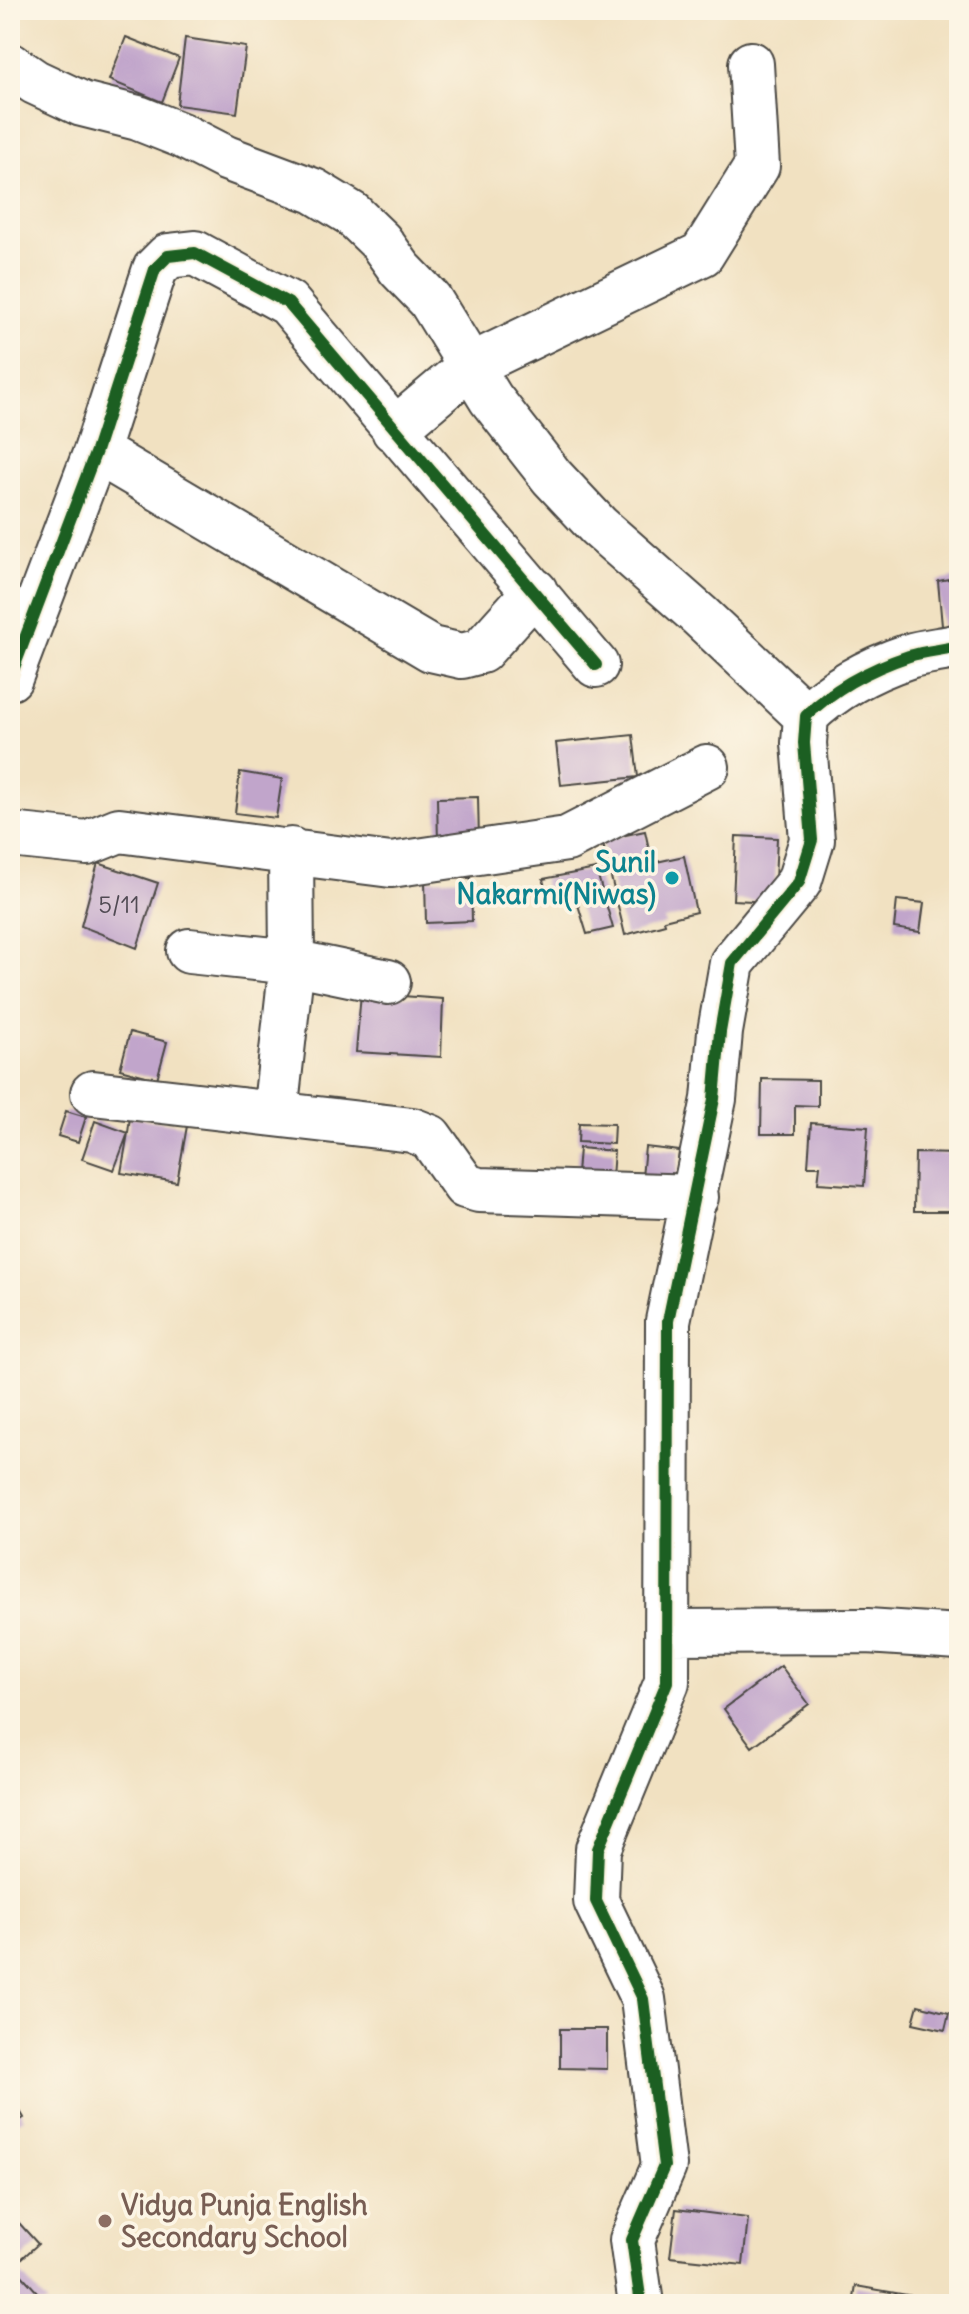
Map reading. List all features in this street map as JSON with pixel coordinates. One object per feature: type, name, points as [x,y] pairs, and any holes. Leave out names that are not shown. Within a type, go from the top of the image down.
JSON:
[{"type":"street","points":[[394,430],[470,366],[702,254],[757,166],[751,64]]},
{"type":"street","points":[[10,65],[35,82],[82,104],[138,118],[181,135],[226,158],[314,191],[352,214],[380,241],[400,269],[430,300],[491,399],[552,477],[598,526],[699,615],[806,716]]},
{"type":"street","points":[[10,678],[96,451],[155,269],[168,256],[195,253],[288,303],[596,665]]},
{"type":"street","points":[[96,451],[431,649],[462,656],[481,651],[535,591]]},
{"type":"street","points":[[641,2304],[632,2240],[664,2166],[643,1999],[596,1901],[598,1849],[667,1682],[668,1321],[714,1099],[720,1032],[732,963],[799,882],[812,840],[804,743],[806,716],[825,697],[863,674],[912,655],[959,646]]},
{"type":"street","points":[[10,835],[87,843],[119,830],[391,865],[567,839],[707,767]]},
{"type":"street","points":[[275,1114],[292,962],[291,850]]},
{"type":"street","points":[[189,951],[292,962],[388,982]]},
{"type":"street","points":[[93,1093],[412,1130],[430,1137],[465,1186],[479,1190],[696,1197]]},
{"type":"street","points":[[668,1632],[867,1631],[959,1637]]},
{"type":"building","points":[[126,37],[179,58],[162,102],[109,80]]},
{"type":"building","points":[[185,38],[246,47],[237,113],[177,105]]},
{"type":"building","points":[[959,577],[959,634],[943,637],[938,581]]},
{"type":"building","points":[[633,735],[638,777],[561,785],[556,743]]},
{"type":"building","points":[[240,772],[282,779],[276,818],[235,813]]},
{"type":"building","points":[[478,797],[479,841],[438,842],[437,798]]},
{"type":"building","points":[[645,831],[652,863],[684,856],[696,912],[625,935],[602,840]]},
{"type":"building","points":[[736,836],[777,838],[774,902],[733,900]]},
{"type":"building","points":[[98,863],[158,883],[137,948],[81,926]]},
{"type":"building","points":[[596,869],[613,928],[587,934],[575,895],[548,901],[543,879]]},
{"type":"building","points":[[471,878],[472,921],[426,923],[425,880]]},
{"type":"building","points":[[897,900],[924,903],[920,932],[894,928]]},
{"type":"building","points":[[361,993],[443,999],[441,1057],[356,1052]]},
{"type":"building","points":[[130,1032],[167,1042],[157,1079],[120,1069]]},
{"type":"building","points":[[762,1079],[818,1080],[818,1106],[795,1105],[795,1134],[761,1134]]},
{"type":"building","points":[[66,1111],[86,1117],[78,1142],[58,1136]]},
{"type":"building","points":[[130,1117],[187,1126],[177,1182],[121,1173]]},
{"type":"building","points":[[95,1121],[128,1133],[114,1170],[82,1159]]},
{"type":"building","points":[[579,1123],[614,1124],[613,1144],[578,1142]]},
{"type":"building","points":[[811,1123],[868,1127],[864,1186],[818,1183],[820,1166],[808,1166]]},
{"type":"building","points":[[645,1147],[679,1151],[675,1191],[641,1187]]},
{"type":"building","points":[[579,1148],[614,1151],[611,1190],[576,1187]]},
{"type":"building","points":[[915,1153],[959,1154],[959,1211],[914,1211]]},
{"type":"building","points":[[781,1666],[809,1704],[752,1747],[724,1709]]},
{"type":"building","points":[[918,2005],[949,2013],[945,2030],[913,2023]]},
{"type":"building","points":[[560,2029],[607,2029],[607,2069],[560,2068]]},
{"type":"building","points":[[10,2094],[24,2118],[10,2126]]},
{"type":"building","points":[[676,2209],[748,2218],[743,2265],[670,2257]]},
{"type":"building","points":[[10,2213],[38,2244],[10,2269]]},
{"type":"building","points":[[18,2271],[48,2304],[10,2304],[10,2278]]},
{"type":"building","points":[[856,2286],[913,2296],[912,2304],[853,2304]]},
{"type":"cycle path","points":[[10,678],[96,451],[155,269],[168,256],[195,253],[288,303],[596,665]]},
{"type":"cycle path","points":[[641,2304],[632,2240],[664,2166],[643,1999],[596,1901],[598,1849],[667,1682],[668,1321],[714,1099],[720,1032],[732,963],[799,882],[812,840],[804,743],[806,716],[841,688],[881,667],[915,654],[959,646]]},
{"type":"place","name":"Sunil Nakarmi(Niwas)","points":[[672,878]]},
{"type":"place","name":"Vidya Punja English Secondary School","points":[[105,2221]]}]
